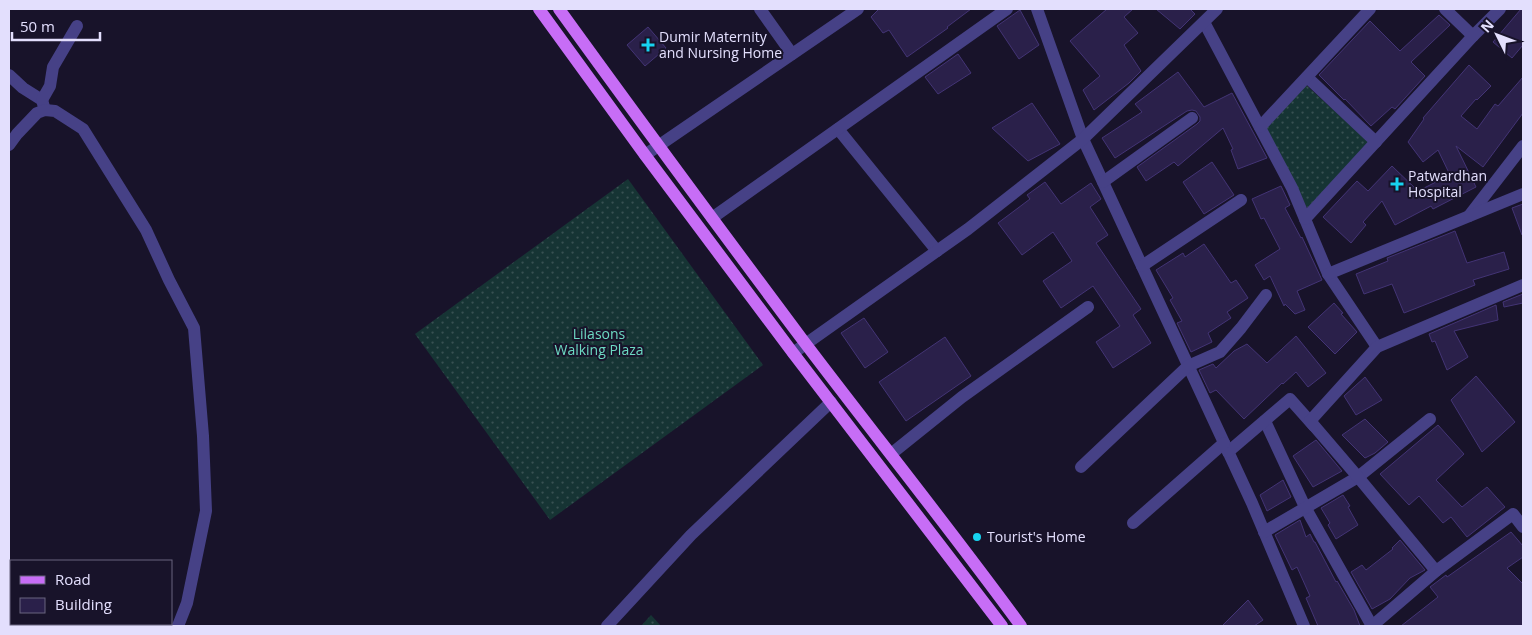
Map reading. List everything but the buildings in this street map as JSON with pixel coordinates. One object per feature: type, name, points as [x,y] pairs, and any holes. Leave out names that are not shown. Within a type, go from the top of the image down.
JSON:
[{"type":"main road","points":[[540,9],[645,155],[793,353],[1002,626]]},
{"type":"main road","points":[[559,9],[806,344],[1019,625]]},
{"type":"main road","points":[[898,489],[910,479]]},
{"type":"street","points":[[760,9],[792,54]]},
{"type":"street","points":[[645,155],[858,9]]},
{"type":"street","points":[[712,218],[1007,9]]},
{"type":"street","points":[[1037,9],[1083,139],[1226,448],[1304,626]]},
{"type":"street","points":[[793,353],[968,229],[1083,139],[1217,9]]},
{"type":"street","points":[[1260,127],[1370,9]]},
{"type":"street","points":[[1445,9],[1473,36]]},
{"type":"street","points":[[1305,219],[1500,9]]},
{"type":"street","points":[[1204,22],[1292,188],[1328,274],[1377,347]]},
{"type":"street","points":[[9,144],[43,105],[50,86],[53,67],[77,26]]},
{"type":"street","points":[[9,75],[43,105],[83,129],[146,230],[194,328],[203,436],[206,511],[187,603],[178,626]]},
{"type":"street","points":[[1307,77],[1376,142]]},
{"type":"street","points":[[1103,182],[1192,118]]},
{"type":"street","points":[[838,129],[937,251]]},
{"type":"street","points":[[1470,216],[1523,146]]},
{"type":"street","points":[[1328,274],[1523,194]]},
{"type":"street","points":[[1142,266],[1241,200]]},
{"type":"street","points":[[1315,428],[1310,421],[1377,347],[1523,285]]},
{"type":"street","points":[[1081,467],[1188,366],[1220,352],[1266,295]]},
{"type":"street","points":[[891,454],[962,397],[1088,307]]},
{"type":"street","points":[[1133,523],[1226,448],[1265,421],[1290,400],[1358,477],[1436,571]]},
{"type":"street","points":[[607,626],[717,509],[832,402]]},
{"type":"street","points":[[1264,532],[1358,477],[1430,419]]},
{"type":"street","points":[[1265,421],[1305,507],[1372,626],[1387,621],[1436,571],[1514,514],[1523,527]]},
{"type":"green space","points":[[1306,85],[1370,143],[1307,208],[1266,127]]},
{"type":"green space","name":"Lilasons Walking Plaza","points":[[628,179],[763,365],[550,520],[415,334]]},
{"type":"green space","points":[[651,615],[661,626],[641,626]]},
{"type":"place","name":"Dumir Maternity and Nursing Home","points":[[648,45]]},
{"type":"place","name":"Patwardhan Hospital","points":[[1397,184]]},
{"type":"place","name":"Tourist's Home","points":[[977,537]]}]
